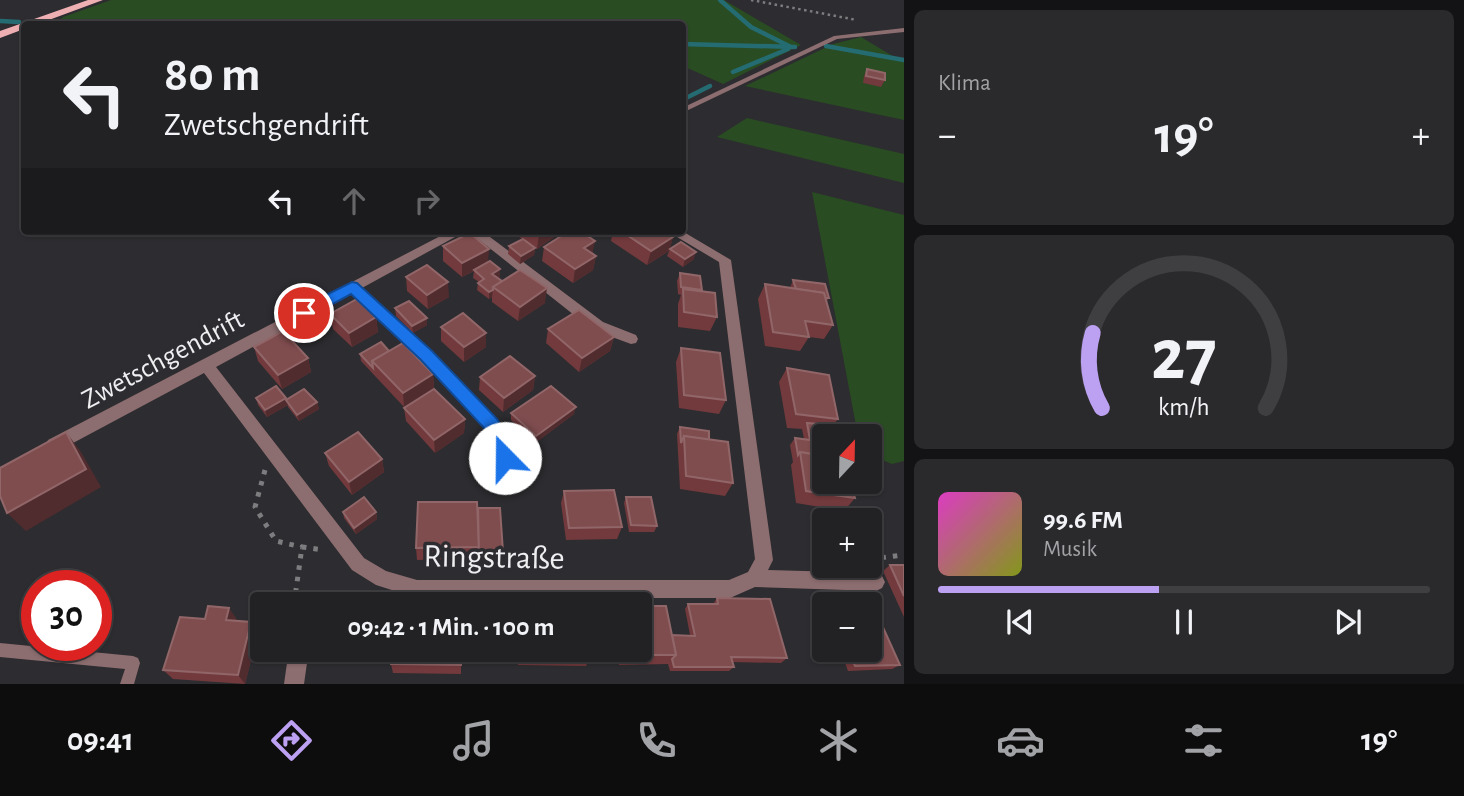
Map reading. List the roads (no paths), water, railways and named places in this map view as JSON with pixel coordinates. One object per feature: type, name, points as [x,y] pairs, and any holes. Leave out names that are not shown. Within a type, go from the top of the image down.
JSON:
[{"type":"main road","points":[[38,21],[97,0]]},
{"type":"main road","points":[[0,35],[21,27]]},
{"type":"street","name":"Zwetschgendrift","points":[[37,454],[452,235]]},
{"type":"street","points":[[479,235],[598,326],[631,339]]},
{"type":"street","points":[[680,235],[725,260],[764,560],[754,578]]},
{"type":"street","points":[[352,287],[426,356],[492,425],[505,458]]},
{"type":"street","name":"Ringstraße","points":[[207,366],[358,564],[382,579],[417,589],[730,589],[754,578],[876,582]]},
{"type":"street","points":[[294,684],[297,662]]},
{"type":"lane","points":[[686,109],[836,37],[904,30]]},
{"type":"lane","points":[[0,650],[133,663],[127,684]]},
{"type":"waterway","points":[[720,0],[751,27],[789,46]]},
{"type":"waterway","points":[[0,21],[19,22]]},
{"type":"waterway","points":[[686,44],[795,47]]},
{"type":"waterway","points":[[826,46],[904,60]]},
{"type":"waterway","points":[[733,72],[788,49]]},
{"type":"waterway","points":[[686,98],[710,86]]}]
